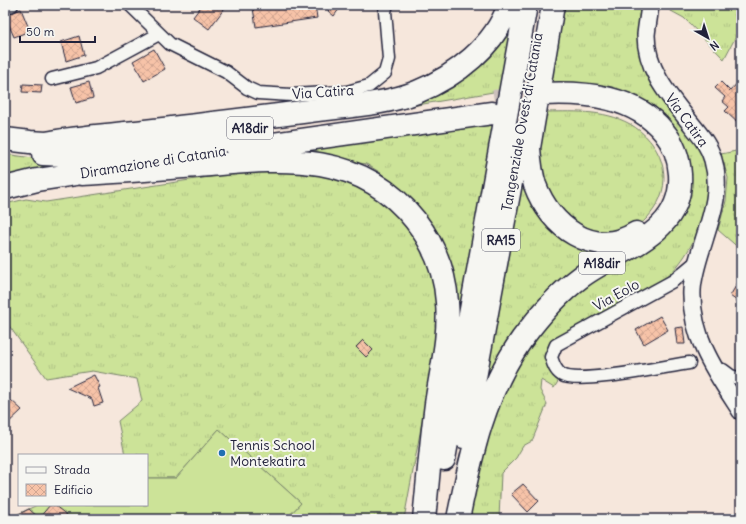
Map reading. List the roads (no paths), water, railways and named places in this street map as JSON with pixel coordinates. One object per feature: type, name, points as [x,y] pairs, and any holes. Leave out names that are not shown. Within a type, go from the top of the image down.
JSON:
[{"type":"highway","points":[[46,143],[74,137],[144,132],[353,105],[406,95],[446,77],[468,62],[494,33],[509,5]]},
{"type":"highway","name":"Tangenziale Ovest di Catania","points":[[443,472],[526,5]]},
{"type":"highway","name":"Tangenziale Ovest di Catania","points":[[443,472],[544,5]]},
{"type":"highway","name":"A18dir","points":[[458,519],[475,441],[485,411],[504,369],[522,340],[548,308],[579,278],[596,266],[639,243],[660,228],[672,211],[679,193],[680,171],[674,150],[664,132],[649,117],[628,106],[604,97],[577,94],[542,100],[607,108],[625,114],[650,131],[665,153],[670,181],[661,209],[649,224],[633,235],[613,241],[592,241],[582,239],[566,229],[551,214],[535,185],[530,162],[530,148],[553,5]]},
{"type":"highway","name":"Diramazione di Catania","points":[[5,138],[46,143],[120,143],[311,120],[493,107],[37,180],[5,188]]},
{"type":"highway","points":[[5,149],[55,155],[122,154],[417,112]]},
{"type":"highway","points":[[5,198],[145,170],[207,154]]},
{"type":"highway","points":[[82,174],[253,161],[308,161],[341,168],[357,174],[380,186],[402,204],[418,224],[434,250],[443,274],[447,302],[446,354],[436,403],[449,519]]},
{"type":"highway","points":[[417,519],[443,472]]},
{"type":"highway","points":[[424,519],[443,472]]},
{"type":"highway","points":[[432,519],[443,472]]},
{"type":"street","points":[[5,7],[12,5]]},
{"type":"street","points":[[52,79],[96,68],[159,34],[130,5]]},
{"type":"street","name":"Via Catira","points":[[159,34],[170,44],[226,72],[246,88],[258,93],[291,95],[347,92],[369,86],[385,73],[389,60],[385,11],[387,5]]},
{"type":"street","name":"Via Catira","points":[[650,5],[646,36],[649,55],[656,76],[668,94],[706,142],[714,166],[716,195],[698,260]]},
{"type":"street","points":[[698,260],[701,322],[708,343],[741,399]]},
{"type":"street","points":[[698,260],[692,289],[694,324],[708,359],[741,411]]},
{"type":"street","name":"Via Eolo","points":[[689,363],[591,377],[571,378],[561,374],[554,367],[551,357],[556,345],[673,281],[698,260]]},
{"type":"street","points":[[723,370],[731,376],[741,379]]},
{"type":"tunnel","points":[[494,101],[543,94]]},
{"type":"place","name":"Tennis School Montekatira","points":[[222,453]]}]
